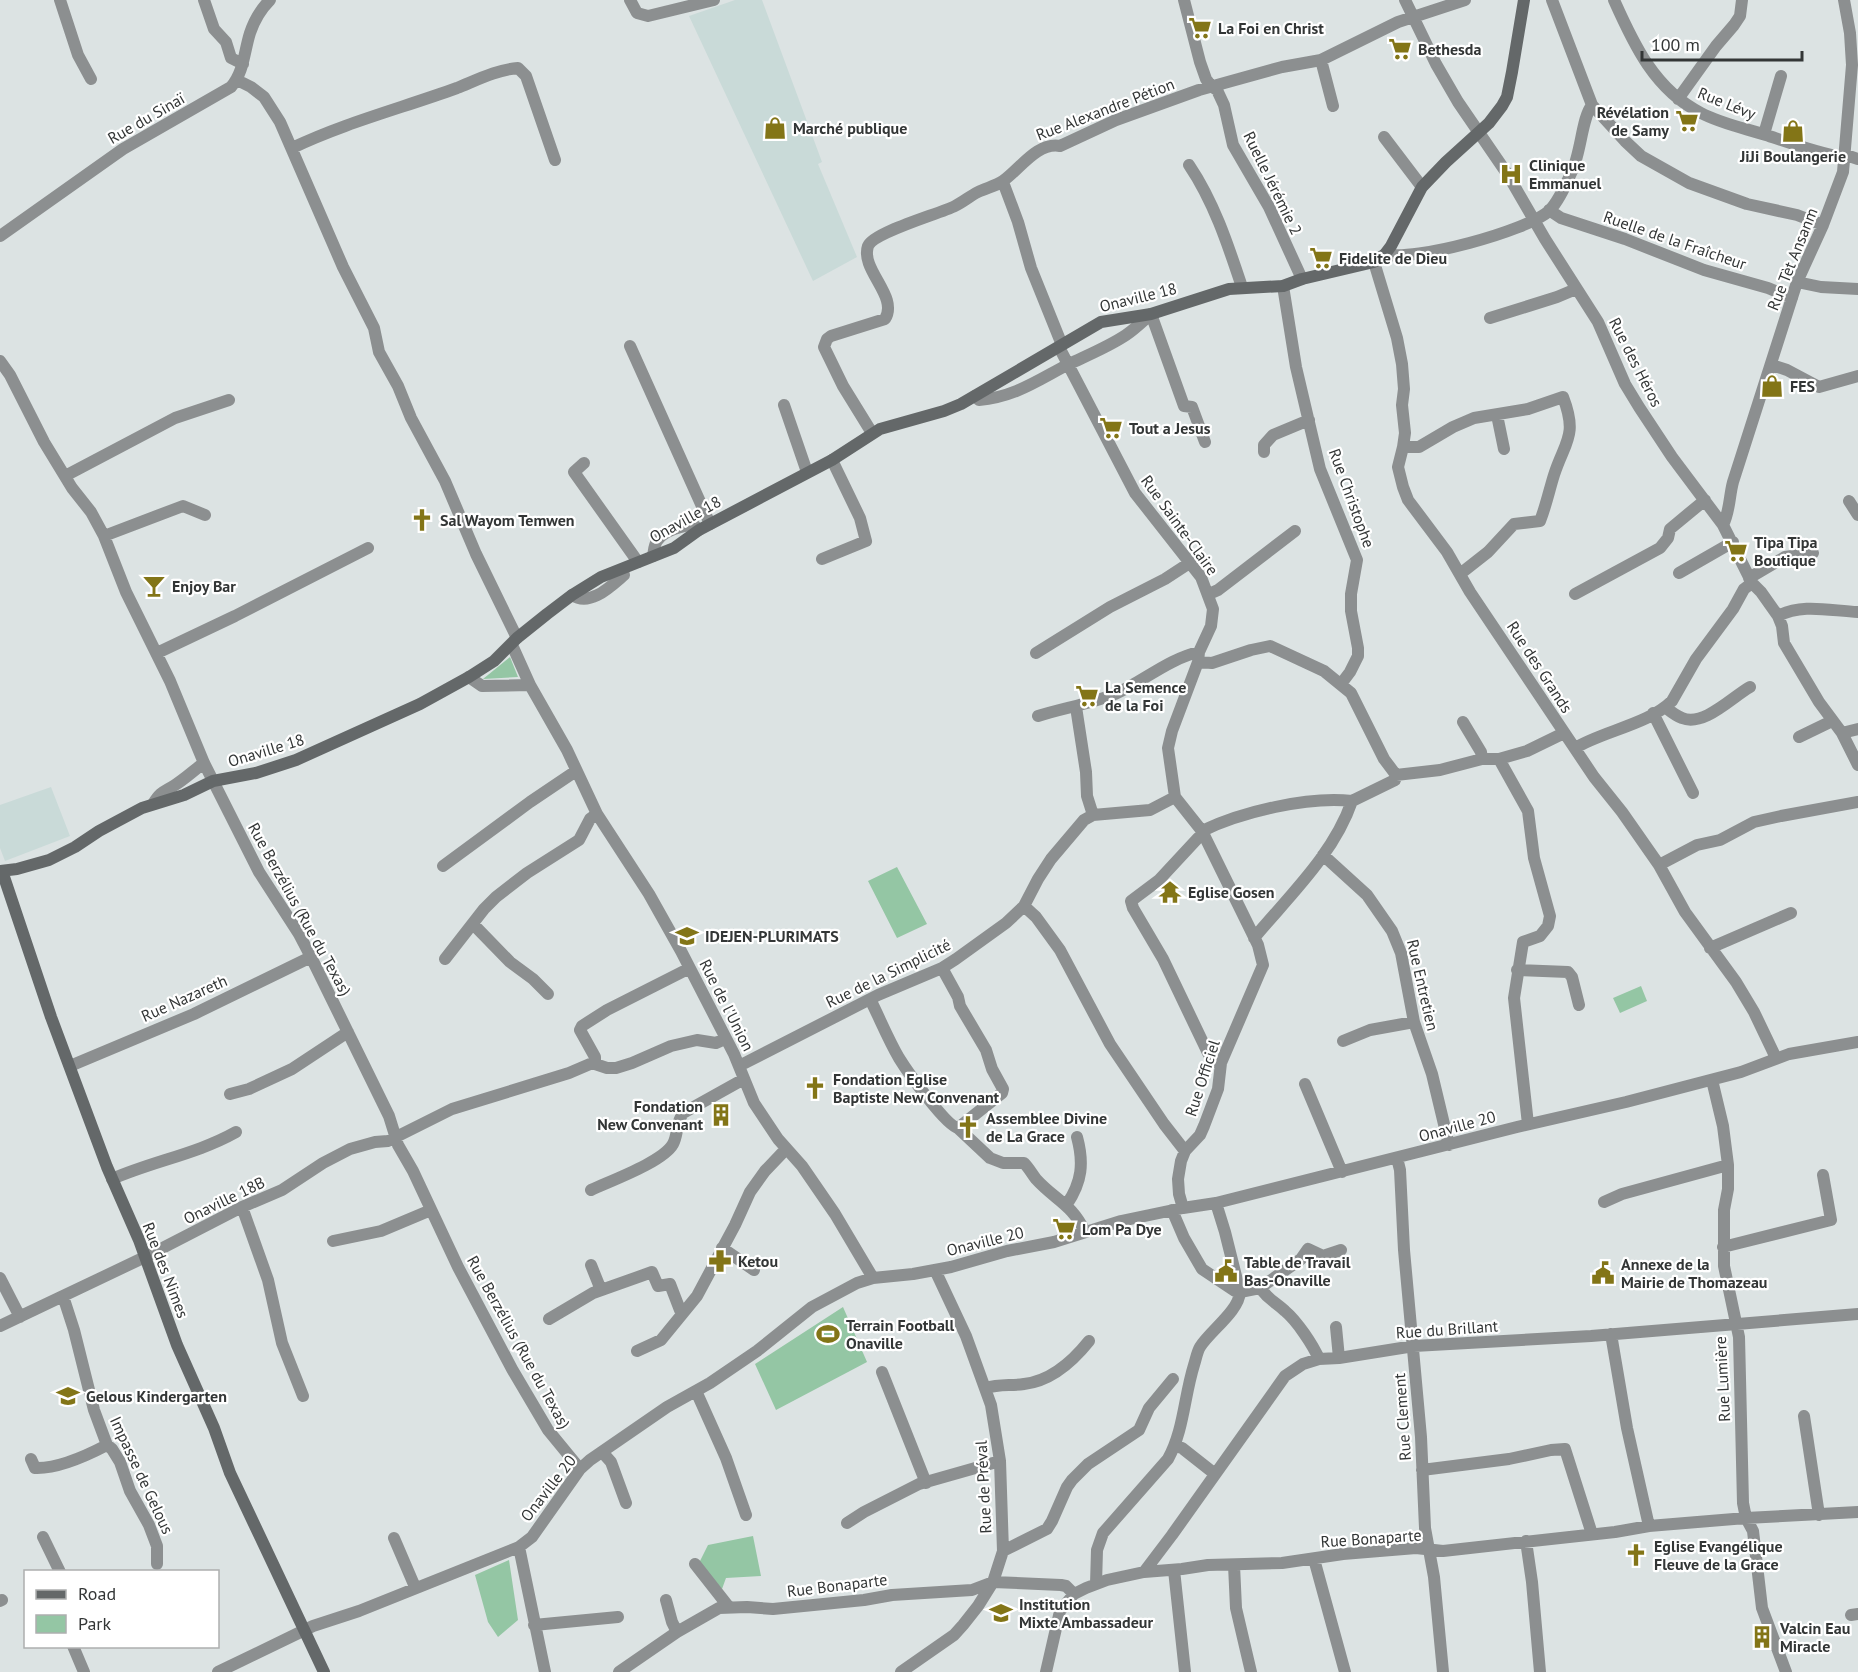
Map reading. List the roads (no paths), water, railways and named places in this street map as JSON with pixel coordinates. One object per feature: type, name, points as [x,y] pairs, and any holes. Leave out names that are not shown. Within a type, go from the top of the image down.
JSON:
[{"type":"street","points":[[60,0],[78,55],[91,79]]},
{"type":"street","points":[[204,0],[214,29],[226,42],[231,58],[243,64]]},
{"type":"street","points":[[237,80],[256,18],[270,0]]},
{"type":"street","points":[[630,0],[638,13],[648,16],[714,0]]},
{"type":"street","name":"Ruelle Jérémie 2","points":[[1184,0],[1200,62],[1206,79],[1217,90],[1224,105],[1233,145],[1269,207],[1302,279]]},
{"type":"street","name":"Rue des Héros","points":[[1406,0],[1436,64],[1477,132],[1508,175],[1598,322],[1625,384],[1671,457],[1723,525],[1750,580],[1778,616],[1784,643],[1832,721],[1842,733],[1858,765]]},
{"type":"street","name":"Rue Alexandre Pétion","points":[[872,433],[843,386],[824,347],[831,336],[885,319],[887,315],[889,304],[871,266],[868,247],[872,241],[955,206],[981,190],[1003,182],[1023,162],[1053,145],[1060,146],[1116,120],[1211,86],[1282,67],[1322,60],[1413,16],[1465,0]]},
{"type":"street","points":[[1374,262],[1385,254],[1398,234],[1422,188],[1497,114],[1507,97],[1524,0]]},
{"type":"street","points":[[1552,0],[1592,105],[1641,156],[1689,183],[1747,204],[1823,225]]},
{"type":"street","name":"Rue Lévy","points":[[1614,0],[1632,40],[1652,72],[1678,99],[1715,119],[1738,128],[1764,134],[1803,149],[1850,158]]},
{"type":"street","points":[[1678,99],[1740,16],[1742,0]]},
{"type":"street","name":"Rue Tèt Ansanm","points":[[1723,525],[1729,513],[1729,497],[1733,482],[1797,282],[1850,158],[1852,51],[1844,0]]},
{"type":"street","points":[[1322,60],[1333,106]]},
{"type":"street","points":[[292,148],[344,126],[499,72],[518,68],[526,76],[555,159]]},
{"type":"street","points":[[1764,134],[1781,76]]},
{"type":"street","name":"Rue de l'Union","points":[[237,80],[264,97],[280,122],[343,267],[374,328],[379,352],[398,386],[411,418],[445,480],[515,641],[530,685],[567,750],[597,814],[649,894],[681,951],[688,969],[739,1066],[754,1103],[836,1214],[873,1278]]},
{"type":"street","name":"Rue du Sinaï","points":[[0,236],[123,149],[219,95],[237,80]]},
{"type":"street","points":[[1385,254],[1395,257],[1477,241],[1534,220],[1549,210],[1574,167],[1587,115],[1592,105]]},
{"type":"street","points":[[1384,136],[1422,188]]},
{"type":"street","points":[[1189,165],[1200,181],[1214,212],[1242,287]]},
{"type":"street","name":"Rue Sainte-Claire","points":[[1003,182],[1018,222],[1031,268],[1068,365],[1135,494],[1191,562],[1209,594],[1213,618],[1168,748],[1175,797]]},
{"type":"street","name":"Ruelle de la Fraîcheur","points":[[1549,210],[1561,218],[1625,239],[1704,270],[1768,288],[1792,298]]},
{"type":"street","name":"Onaville 18","points":[[1,871],[17,870],[49,860],[127,815],[153,804],[184,795],[213,781],[256,773],[316,752],[424,702],[494,660],[572,595],[602,577],[674,548],[705,527],[832,460],[872,433],[904,421],[944,411],[975,396],[1101,322],[1151,314],[1242,287],[1283,286],[1302,279],[1374,262]]},
{"type":"street","name":"Rue des Grands","points":[[1374,262],[1397,338],[1402,364],[1404,434],[1398,466],[1408,500],[1460,574],[1594,777],[1659,865],[1685,912],[1736,982],[1758,1019],[1776,1058]]},
{"type":"street","points":[[1797,282],[1821,287],[1858,289]]},
{"type":"street","name":"Rue Christophe","points":[[1283,286],[1296,367],[1320,469],[1357,560],[1351,594],[1351,611],[1358,656],[1341,684]]},
{"type":"street","points":[[1490,318],[1576,289]]},
{"type":"street","points":[[975,396],[980,400],[992,399],[1025,389],[1127,334],[1151,314],[1184,406],[1192,407],[1205,442]]},
{"type":"street","points":[[630,346],[705,527]]},
{"type":"street","name":"Rue Berzélius (Rue du Texas)","points":[[0,361],[10,375],[36,427],[65,476],[91,512],[104,536],[126,592],[174,690],[204,763],[259,872],[311,957],[389,1116],[396,1137],[430,1210],[512,1369],[548,1430],[580,1469]]},
{"type":"street","points":[[1772,365],[1787,370],[1819,387],[1858,376]]},
{"type":"street","points":[[1403,447],[1419,447],[1453,427],[1474,418],[1528,409],[1563,398],[1571,423],[1568,442],[1554,476],[1540,521],[1514,524],[1488,552],[1460,574]]},
{"type":"street","points":[[65,476],[175,418],[229,400]]},
{"type":"street","points":[[784,405],[807,472]]},
{"type":"street","points":[[1497,415],[1504,448]]},
{"type":"street","points":[[1264,453],[1264,445],[1273,435],[1310,420]]},
{"type":"street","points":[[822,559],[866,541],[860,518],[832,460]]},
{"type":"street","points":[[584,463],[574,472],[638,562]]},
{"type":"street","points":[[1575,594],[1660,548],[1668,538],[1670,529],[1705,500]]},
{"type":"street","points":[[1849,501],[1858,515]]},
{"type":"street","points":[[104,536],[183,506],[205,515]]},
{"type":"street","points":[[1209,594],[1218,590],[1295,531]]},
{"type":"street","points":[[1679,573],[1733,542]]},
{"type":"street","points":[[157,653],[368,548]]},
{"type":"street","points":[[1575,748],[1665,707],[1672,701],[1706,644],[1733,609],[1750,580],[1785,557],[1813,554]]},
{"type":"street","points":[[1036,653],[1110,606],[1165,579],[1191,562]]},
{"type":"street","points":[[572,595],[585,600],[606,590],[624,575]]},
{"type":"street","points":[[1778,616],[1789,610],[1806,608],[1858,612]]},
{"type":"street","points":[[1038,716],[1112,695],[1182,656],[1198,657],[1212,663],[1270,646],[1324,671],[1341,684],[1358,706],[1384,759],[1396,775]]},
{"type":"street","points":[[469,677],[482,686],[530,685]]},
{"type":"street","points":[[1665,707],[1683,719],[1708,716],[1735,695],[1750,687]]},
{"type":"street","points":[[1076,706],[1086,772],[1087,796],[1093,815],[1150,810],[1175,797],[1203,833],[1254,938],[1323,855],[1340,828],[1352,801]]},
{"type":"street","points":[[1653,713],[1693,793]]},
{"type":"street","points":[[1799,737],[1832,721]]},
{"type":"street","points":[[1463,722],[1481,752],[1482,759]]},
{"type":"street","points":[[1842,733],[1858,729]]},
{"type":"street","points":[[1396,775],[1440,770],[1482,759],[1499,759],[1527,751],[1564,733]]},
{"type":"street","points":[[1499,759],[1528,811],[1534,858],[1550,916],[1548,926],[1540,936],[1522,942],[1514,998],[1528,1124]]},
{"type":"street","points":[[153,804],[160,792],[176,784],[204,763]]},
{"type":"street","points":[[443,867],[576,771]]},
{"type":"street","points":[[1221,1064],[1215,1062],[1208,1053],[1163,959],[1131,901],[1159,880],[1203,833],[1226,820],[1300,803],[1336,799],[1352,801],[1395,780],[1396,775]]},
{"type":"street","points":[[1659,865],[1697,845],[1720,840],[1754,822],[1858,802]]},
{"type":"street","points":[[445,959],[484,909],[511,885],[579,840],[590,819],[597,814]]},
{"type":"street","name":"Rue de la Simplicité","points":[[739,1066],[870,999],[942,968],[1006,923],[1024,906],[1051,859],[1084,820],[1093,815]]},
{"type":"street","name":"Rue Entretien","points":[[1323,855],[1367,896],[1392,931],[1401,952],[1414,1022],[1432,1074],[1449,1145]]},
{"type":"street","name":"Rue des Nimes","points":[[1,871],[32,964],[177,1345],[214,1428],[230,1473],[324,1672]]},
{"type":"street","points":[[1024,906],[1036,917],[1060,950],[1110,1044],[1185,1151]]},
{"type":"street","points":[[1710,948],[1791,913]]},
{"type":"street","points":[[473,924],[510,962],[533,979],[548,994]]},
{"type":"street","name":"Rue Officiel","points":[[1240,1292],[1202,1269],[1184,1238],[1177,1209],[1178,1179],[1185,1151],[1200,1135],[1204,1126],[1218,1089],[1221,1064],[1263,965],[1254,938]]},
{"type":"street","name":"Rue Nazareth","points":[[70,1066],[194,1014],[311,957]]},
{"type":"street","points":[[942,968],[958,997],[960,1006],[986,1050],[992,1069],[1003,1089],[1002,1093],[958,1128]]},
{"type":"street","points":[[688,969],[607,1010],[582,1026],[580,1030],[596,1064],[607,1068],[624,1066],[671,1046],[697,1040],[716,1043],[725,1039]]},
{"type":"street","points":[[1517,970],[1568,972],[1572,977],[1579,1005]]},
{"type":"street","points":[[870,999],[901,1061],[939,1113],[990,1158],[1003,1163],[1024,1163],[1035,1178],[1067,1204],[1085,1233]]},
{"type":"street","points":[[1343,1041],[1370,1030],[1414,1022]]},
{"type":"street","points":[[230,1094],[249,1089],[292,1069],[348,1032]]},
{"type":"street","name":"Onaville 20","points":[[218,1672],[304,1630],[359,1611],[519,1547],[531,1537],[580,1469],[647,1421],[757,1351],[812,1307],[857,1283],[873,1278],[935,1270],[1085,1233],[1121,1221],[1216,1203],[1528,1124],[1605,1108],[1742,1072],[1776,1058],[1858,1042]]},
{"type":"street","name":"Onaville 18B","points":[[0,1326],[145,1257],[242,1207],[282,1190],[323,1163],[350,1149],[368,1143],[388,1141],[452,1109],[596,1064]]},
{"type":"street","points":[[591,1190],[649,1163],[673,1144],[678,1120],[683,1113],[744,1079]]},
{"type":"street","name":"Rue Lumière","points":[[1712,1080],[1723,1126],[1728,1165],[1723,1247],[1724,1266],[1739,1337],[1743,1503],[1746,1518],[1753,1531],[1762,1608],[1786,1672]]},
{"type":"street","points":[[1305,1084],[1342,1172]]},
{"type":"street","points":[[112,1179],[187,1152],[205,1148],[236,1132]]},
{"type":"street","points":[[1067,1204],[1076,1189],[1082,1167],[1077,1137]]},
{"type":"street","points":[[637,1351],[661,1340],[697,1296],[757,1181],[786,1149]]},
{"type":"street","name":"Rue Clement","points":[[1397,1158],[1400,1170],[1404,1250],[1414,1346],[1428,1550],[1434,1577],[1443,1672]]},
{"type":"street","points":[[1604,1202],[1622,1194],[1728,1165]]},
{"type":"street","points":[[1723,1247],[1832,1220],[1823,1175]]},
{"type":"street","points":[[1096,1584],[1097,1551],[1103,1533],[1158,1471],[1175,1446],[1198,1350],[1240,1298],[1226,1232],[1216,1203]]},
{"type":"street","points":[[242,1207],[268,1280],[282,1343],[303,1396]]},
{"type":"street","points":[[333,1241],[381,1231],[430,1210]]},
{"type":"street","points":[[722,1248],[754,1270]]},
{"type":"street","points":[[1240,1292],[1260,1288],[1301,1259],[1308,1249],[1323,1256],[1341,1250]]},
{"type":"street","points":[[591,1265],[601,1290]]},
{"type":"street","name":"Rue de Préval","points":[[901,1672],[954,1635],[978,1606],[993,1582],[1003,1551],[1000,1461],[995,1423],[986,1388],[966,1336],[935,1270]]},
{"type":"street","points":[[549,1319],[601,1290],[652,1272],[658,1286],[670,1284],[680,1310],[683,1312]]},
{"type":"street","points":[[0,1278],[20,1317]]},
{"type":"street","points":[[1260,1288],[1269,1300],[1286,1311],[1319,1359]]},
{"type":"street","name":"Impasse de Gelous","points":[[63,1296],[72,1321],[88,1391],[106,1445],[112,1449],[120,1462],[130,1491],[149,1525],[157,1546],[157,1564]]},
{"type":"street","name":"Rue du Brillant","points":[[1144,1572],[1285,1376],[1303,1364],[1319,1359],[1414,1346],[1611,1334],[1858,1314]]},
{"type":"street","points":[[1336,1327],[1339,1358]]},
{"type":"street","points":[[1611,1334],[1649,1526]]},
{"type":"street","points":[[986,1388],[1025,1384],[1045,1378],[1071,1361],[1089,1341]]},
{"type":"street","points":[[882,1372],[926,1483]]},
{"type":"street","points":[[1003,1551],[1047,1529],[1072,1480],[1088,1464],[1139,1430],[1149,1408],[1173,1378]]},
{"type":"street","points":[[696,1390],[726,1458],[746,1515]]},
{"type":"street","points":[[1804,1416],[1819,1515]]},
{"type":"street","points":[[31,1459],[35,1468],[48,1468],[76,1459],[106,1445]]},
{"type":"street","points":[[1175,1446],[1182,1448],[1215,1474]]},
{"type":"street","points":[[1422,1470],[1565,1449],[1592,1534]]},
{"type":"street","points":[[603,1453],[611,1462],[626,1503]]},
{"type":"street","points":[[847,1523],[907,1489],[1000,1461]]},
{"type":"street","name":"Rue Bonaparte","points":[[619,1672],[677,1632],[710,1613],[728,1606],[773,1609],[892,1595],[972,1590],[993,1582],[1061,1585],[1066,1586],[1074,1594],[1096,1584],[1144,1572],[1208,1565],[1282,1563],[1343,1554],[1416,1548],[1443,1551],[1649,1526],[1858,1512]]},
{"type":"street","points":[[43,1537],[59,1570]]},
{"type":"street","points":[[394,1538],[415,1587]]},
{"type":"street","points":[[1526,1541],[1540,1672]]},
{"type":"street","points":[[519,1547],[545,1672]]},
{"type":"street","points":[[1314,1559],[1345,1672]]},
{"type":"street","points":[[695,1564],[728,1606]]},
{"type":"street","points":[[1234,1565],[1236,1608],[1251,1672]]},
{"type":"street","points":[[1174,1570],[1185,1672]]},
{"type":"street","points":[[1046,1672],[1060,1611],[1074,1594]]},
{"type":"street","points":[[666,1600],[677,1632]]},
{"type":"street","points":[[534,1625],[618,1617]]},
{"type":"street","points":[[73,1648],[84,1672]]},
{"type":"place","name":"La Foi en Christ","points":[[1200,28]]},
{"type":"place","name":"Bethesda","points":[[1400,49]]},
{"type":"place","name":"Révélation de Samy","points":[[1687,121]]},
{"type":"place","name":"Marché publique","points":[[775,128]]},
{"type":"place","name":"JiJi Boulangerie","points":[[1793,131]]},
{"type":"place","name":"Clinique Emmanuel","points":[[1511,174]]},
{"type":"place","name":"Fidelite de Dieu","points":[[1321,258]]},
{"type":"place","name":"FES","points":[[1772,386]]},
{"type":"place","name":"Tout a Jesus","points":[[1111,428]]},
{"type":"place","name":"Sal Wayom Temwen","points":[[422,520]]},
{"type":"place","name":"Tipa Tipa Boutique","points":[[1736,551]]},
{"type":"place","name":"Enjoy Bar","points":[[154,586]]},
{"type":"place","name":"La Semence de la Foi","points":[[1087,696]]},
{"type":"place","name":"Eglise Gosen","points":[[1170,892]]},
{"type":"place","name":"IDEJEN-PLURIMATS","points":[[687,936]]},
{"type":"place","name":"Fondation Eglise Baptiste New Convenant","points":[[815,1088]]},
{"type":"place","name":"Fondation New Convenant","points":[[721,1115]]},
{"type":"place","name":"Assemblee Divine de La Grace","points":[[968,1127]]},
{"type":"place","name":"Lom Pa Dye","points":[[1064,1229]]},
{"type":"place","name":"Ketou","points":[[720,1261]]},
{"type":"place","name":"Table de Travail Bas-Onaville","points":[[1226,1271]]},
{"type":"place","name":"Annexe de la Mairie de Thomazeau","points":[[1603,1273]]},
{"type":"place","name":"Terrain Football Onaville","points":[[828,1334]]},
{"type":"place","name":"Gelous Kindergarten","points":[[68,1396]]},
{"type":"place","name":"Eglise Evangélique Fleuve de la Grace","points":[[1636,1555]]},
{"type":"place","name":"Institution Mixte Ambassadeur","points":[[1001,1613]]},
{"type":"place","name":"Valcin Eau Miracle","points":[[1762,1637]]}]
